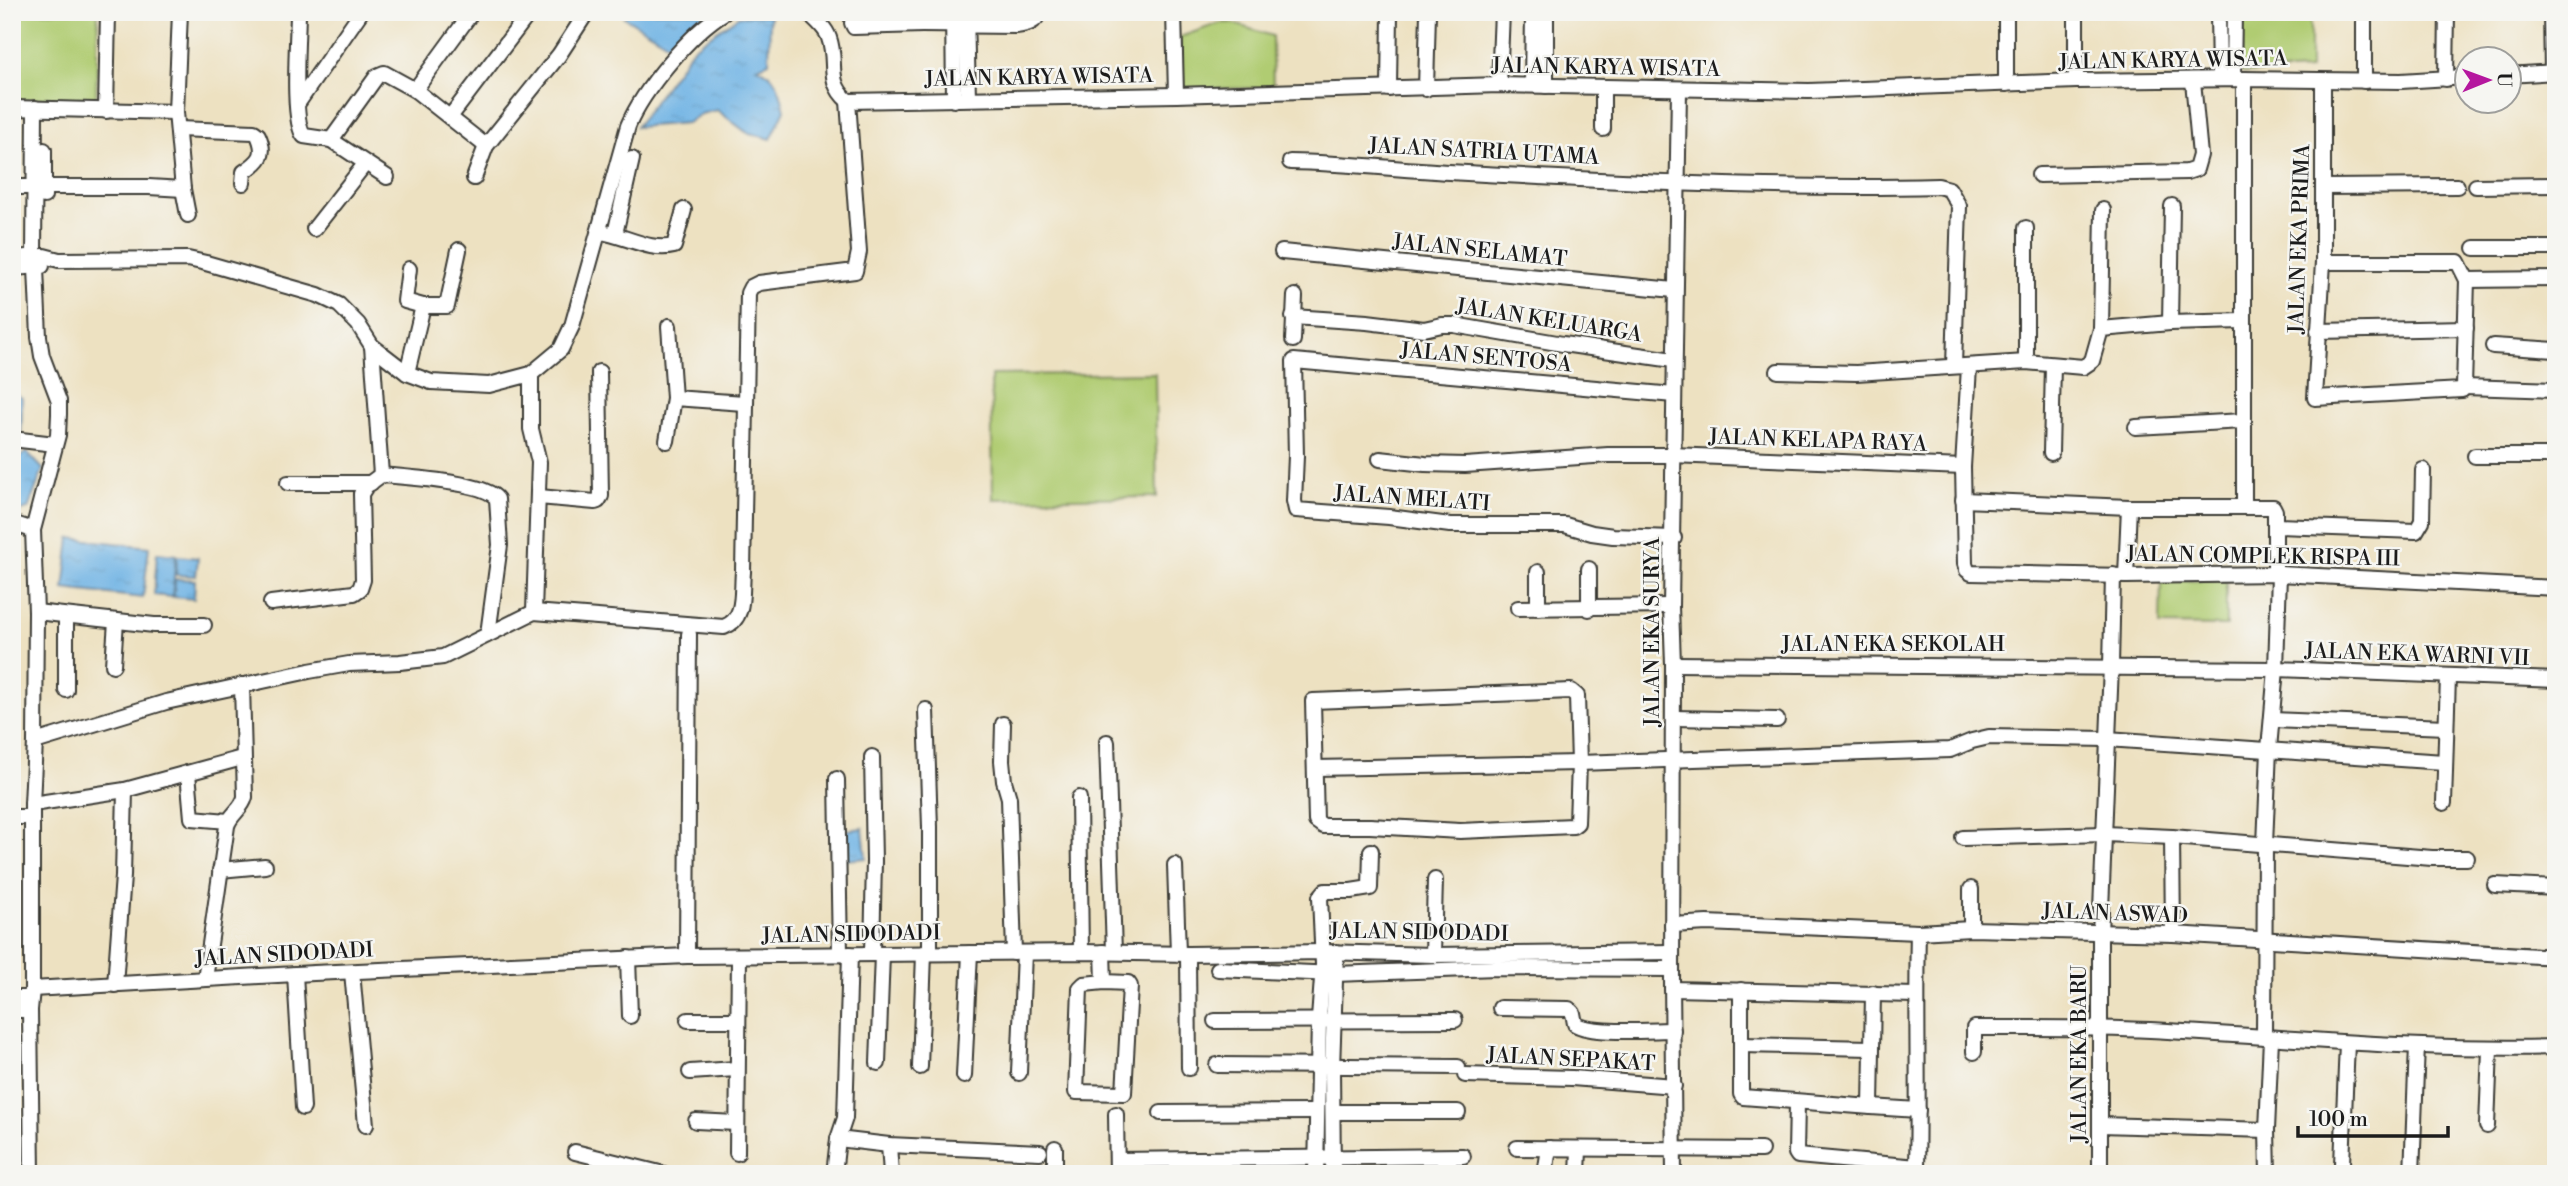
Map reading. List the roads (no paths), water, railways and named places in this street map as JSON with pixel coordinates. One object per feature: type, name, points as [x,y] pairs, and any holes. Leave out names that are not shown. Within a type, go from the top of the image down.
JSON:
[{"type":"street","points":[[106,111],[108,12]]},
{"type":"street","points":[[180,12],[176,112],[188,215]]},
{"type":"street","points":[[298,12],[297,104],[302,134],[331,141],[387,177]]},
{"type":"street","points":[[297,104],[361,12]]},
{"type":"street","points":[[415,90],[472,12]]},
{"type":"street","points":[[450,117],[530,12]]},
{"type":"street","points":[[474,178],[486,146],[559,55],[587,12]]},
{"type":"street","points":[[12,258],[188,259],[206,263],[318,295],[339,305],[358,324],[372,346],[407,373],[431,382],[489,385],[531,374],[561,349],[567,337],[600,232],[628,126],[636,108],[674,60],[711,20],[725,12]]},
{"type":"street","points":[[35,742],[166,702],[242,685],[349,664],[443,657],[534,612],[724,627],[734,622],[739,613],[743,572],[748,293],[759,283],[851,273],[858,265],[848,101],[839,94],[835,84],[830,38],[807,12]]},
{"type":"street","points":[[854,12],[854,27],[924,19],[960,19],[1024,26],[1034,21],[1038,12]]},
{"type":"street","points":[[1174,12],[1175,95]]},
{"type":"street","points":[[1389,89],[1390,12]]},
{"type":"street","points":[[1426,89],[1428,12]]},
{"type":"street","points":[[1499,85],[1503,12]]},
{"type":"street","points":[[1532,12],[1539,86]]},
{"type":"street","points":[[1539,86],[1546,12]]},
{"type":"street","points":[[2006,12],[2006,84]]},
{"type":"street","points":[[2076,12],[2076,81]]},
{"type":"street","points":[[2218,12],[2232,79],[2246,188],[2243,321],[2244,505]]},
{"type":"street","points":[[2232,79],[2234,12]]},
{"type":"street","points":[[2364,12],[2364,81]]},
{"type":"street","points":[[2446,79],[2447,12]]},
{"type":"street","points":[[2522,74],[2554,72],[2550,12]]},
{"type":"street","points":[[960,19],[961,99]]},
{"type":"street","points":[[331,141],[377,76],[387,74],[415,90],[486,146]]},
{"type":"street","name":"JALAN KARYA WISATA","points":[[848,101],[1426,89],[1499,85],[1809,91],[2076,81],[2452,78]]},
{"type":"street","points":[[2039,175],[2187,172],[2196,169],[2199,163],[2198,129],[2195,124],[2196,81]]},
{"type":"street","name":"JALAN EKA PRIMA","points":[[2323,81],[2323,262],[2315,398],[2459,392],[2464,387]]},
{"type":"street","points":[[1603,130],[1604,88]]},
{"type":"street","name":"JALAN EKA SURYA","points":[[1674,1174],[1674,760],[1671,607],[1679,90]]},
{"type":"street","points":[[12,108],[176,112]]},
{"type":"street","points":[[32,1174],[32,810],[36,612],[33,530],[55,444],[59,401],[42,356],[39,337],[38,260],[42,239],[40,109]]},
{"type":"street","points":[[178,129],[254,132],[258,135],[262,146],[260,160],[244,172],[243,183]]},
{"type":"street","points":[[615,234],[632,159]]},
{"type":"street","name":"JALAN SATRIA UTAMA","points":[[1290,162],[1676,183],[1861,188],[1938,186],[1949,189],[1959,206],[1961,366]]},
{"type":"street","points":[[314,229],[365,164]]},
{"type":"street","points":[[2476,186],[2556,185]]},
{"type":"street","points":[[2323,187],[2457,186]]},
{"type":"street","points":[[12,187],[183,189]]},
{"type":"street","points":[[2170,323],[2172,206]]},
{"type":"street","points":[[600,232],[615,234],[657,249],[674,246],[684,210]]},
{"type":"street","points":[[1778,371],[1856,373],[2026,362],[2083,367],[2089,364],[2094,355],[2101,329],[2103,210]]},
{"type":"street","points":[[2026,228],[2026,362]]},
{"type":"street","points":[[2476,248],[2556,248]]},
{"type":"street","points":[[409,269],[405,301],[422,306],[447,306],[459,250]]},
{"type":"street","name":"JALAN SELAMAT","points":[[1282,252],[1674,290]]},
{"type":"street","points":[[12,268],[38,260]]},
{"type":"street","points":[[2323,262],[2454,261],[2461,265],[2467,280],[2464,387],[2556,390]]},
{"type":"street","points":[[2467,280],[2556,279]]},
{"type":"street","points":[[1293,340],[1295,296]]},
{"type":"street","points":[[407,373],[422,306]]},
{"type":"street","name":"JALAN KELUARGA","points":[[1293,317],[1424,329],[1442,324],[1454,325],[1673,360]]},
{"type":"street","points":[[2101,329],[2170,323],[2243,321]]},
{"type":"street","points":[[667,441],[674,398],[669,326]]},
{"type":"street","points":[[2318,331],[2466,328]]},
{"type":"street","points":[[271,603],[354,593],[360,589],[363,580],[361,494],[376,479],[372,346]]},
{"type":"street","points":[[2493,346],[2556,350]]},
{"type":"street","name":"JALAN SENTOSA","points":[[1294,361],[1674,395]]},
{"type":"street","name":"JALAN MELATI","points":[[1294,361],[1296,510],[1450,525],[1565,525],[1613,536],[1674,538]]},
{"type":"street","points":[[2051,453],[2053,365]]},
{"type":"street","points":[[1961,366],[1963,500],[2129,508],[2244,505],[2273,507],[2275,511],[2276,669],[2265,845],[2268,1174]]},
{"type":"street","points":[[539,498],[594,502],[601,496],[599,372]]},
{"type":"street","points":[[531,374],[531,429],[539,462],[534,612]]},
{"type":"street","points":[[674,398],[744,403]]},
{"type":"street","points":[[2136,427],[2243,421]]},
{"type":"street","points":[[12,439],[55,444]]},
{"type":"street","name":"JALAN KELAPA RAYA","points":[[1380,458],[1425,464],[1465,465],[1608,455],[1672,455],[1963,467]]},
{"type":"street","points":[[2475,456],[2556,456]]},
{"type":"street","points":[[2275,526],[2416,531],[2420,528],[2423,516],[2423,470]]},
{"type":"street","points":[[288,483],[376,479],[484,488],[494,494],[500,545],[488,635]]},
{"type":"street","name":"JALAN COMPLEK RISPA III","points":[[1963,500],[1965,564],[1969,572],[2120,576],[2277,574],[2556,588]]},
{"type":"street","name":"JALAN EKA BARU","points":[[2100,1174],[2100,934],[2107,739],[2111,666],[2129,508]]},
{"type":"street","points":[[12,523],[33,530]]},
{"type":"street","points":[[1589,569],[1589,609]]},
{"type":"street","points":[[1538,572],[1538,608]]},
{"type":"street","points":[[1518,608],[1671,607]]},
{"type":"street","points":[[36,612],[154,625],[205,625]]},
{"type":"street","points":[[66,617],[66,690]]},
{"type":"street","points":[[113,665],[116,621]]},
{"type":"street","points":[[687,956],[689,634]]},
{"type":"street","name":"JALAN EKA SEKOLAH","points":[[1673,664],[2276,669]]},
{"type":"street","name":"JALAN EKA WARNI VII","points":[[2276,669],[2556,680]]},
{"type":"street","points":[[2444,803],[2448,677]]},
{"type":"street","points":[[205,979],[228,821],[239,811],[245,797],[242,685]]},
{"type":"street","points":[[1571,691],[1577,696],[1579,763],[1577,823],[1573,826],[1460,831],[1319,824],[1316,817],[1313,701],[1571,691]]},
{"type":"street","points":[[920,1067],[927,953],[930,827],[926,710]]},
{"type":"street","points":[[1673,718],[1777,720]]},
{"type":"street","points":[[2273,720],[2446,727]]},
{"type":"street","points":[[1003,724],[1002,761],[1009,798],[1019,953],[1018,1073]]},
{"type":"street","points":[[1315,768],[1579,763],[1950,750],[1989,737],[2107,739],[2444,762]]},
{"type":"street","points":[[1104,982],[1108,952],[1107,742]]},
{"type":"street","points":[[872,757],[878,1063]]},
{"type":"street","points":[[12,817],[242,758]]},
{"type":"street","points":[[188,773],[192,818],[228,821]]},
{"type":"street","points":[[834,1174],[838,1139],[845,1118],[845,954],[837,779]]},
{"type":"street","points":[[115,985],[123,876],[125,790]]},
{"type":"street","points":[[1079,798],[1082,952]]},
{"type":"street","points":[[12,808],[32,810]]},
{"type":"street","points":[[1964,838],[2105,834],[2432,858],[2466,858]]},
{"type":"street","points":[[2172,837],[2173,934]]},
{"type":"street","points":[[1316,1174],[1317,1112],[1325,1068],[1329,952],[1321,892],[1370,888],[1371,851]]},
{"type":"street","points":[[1175,864],[1189,1068]]},
{"type":"street","points":[[220,870],[265,866]]},
{"type":"street","points":[[1433,955],[1435,880]]},
{"type":"street","points":[[2495,886],[2556,888]]},
{"type":"street","points":[[1970,889],[1971,929]]},
{"type":"street","name":"JALAN ASWAD","points":[[1672,925],[1707,923],[1918,932],[1971,929],[2173,934],[2556,957]]},
{"type":"street","points":[[1797,1103],[1798,1157],[1916,1170],[1918,932]]},
{"type":"street","name":"JALAN SIDODADI","points":[[31,999],[115,985],[205,979],[687,956],[1082,952],[1329,952],[1433,955],[1672,952]]},
{"type":"street","points":[[964,1076],[970,953]]},
{"type":"street","points":[[737,1153],[739,957]]},
{"type":"street","points":[[628,958],[630,1016]]},
{"type":"street","points":[[1218,969],[1328,973],[1496,968],[1672,970]]},
{"type":"street","points":[[352,972],[366,1125]]},
{"type":"street","points":[[295,974],[303,1108]]},
{"type":"street","points":[[1104,982],[1128,983],[1130,986],[1124,1093],[1076,1092],[1080,988],[1084,984],[1104,982]]},
{"type":"street","points":[[1672,989],[1916,995]]},
{"type":"street","points":[[1741,990],[1742,1097],[1918,1110]]},
{"type":"street","points":[[1871,1107],[1873,993]]},
{"type":"street","points":[[12,998],[31,999]]},
{"type":"street","points":[[12,1010],[31,999]]},
{"type":"street","points":[[1500,1008],[1569,1009],[1573,1013],[1575,1024],[1581,1028],[1614,1031],[1673,1030]]},
{"type":"street","points":[[688,1020],[737,1020]]},
{"type":"street","points":[[1215,1021],[1455,1020]]},
{"type":"street","points":[[1974,1052],[1974,1028],[2101,1028],[2490,1049],[2556,1047]]},
{"type":"street","points":[[2342,1164],[2347,1043]]},
{"type":"street","points":[[1741,1045],[1871,1048]]},
{"type":"street","points":[[2412,1174],[2417,1046]]},
{"type":"street","points":[[2487,1126],[2490,1049]]},
{"type":"street","name":"JALAN SEPAKAT","points":[[1217,1065],[1461,1071],[1674,1086]]},
{"type":"street","points":[[1325,1068],[1334,1112],[1333,1174]]},
{"type":"street","points":[[690,1072],[736,1069]]},
{"type":"street","points":[[1161,1113],[1317,1112]]},
{"type":"street","points":[[1334,1112],[1458,1112]]},
{"type":"street","points":[[1116,1114],[1117,1167],[1316,1158],[1463,1156]]},
{"type":"street","points":[[696,1121],[736,1123]]},
{"type":"street","points":[[2101,1125],[2267,1130]]},
{"type":"street","points":[[838,1139],[889,1145],[1040,1152]]},
{"type":"street","points":[[889,1145],[891,1174]]},
{"type":"street","points":[[1055,1148],[1055,1174]]},
{"type":"street","points":[[1517,1148],[1761,1150]]},
{"type":"street","points":[[1545,1174],[1549,1149]]},
{"type":"street","points":[[1578,1174],[1579,1149]]},
{"type":"street","points":[[575,1152],[657,1173]]},
{"type":"street","points":[[1444,1157],[1444,1174]]},
{"type":"water","points":[[627,12],[705,12],[672,46],[624,17]]},
{"type":"water","points":[[770,15],[769,62],[757,67],[774,79],[785,110],[771,139],[746,132],[717,110],[701,114],[687,123],[636,127],[694,47],[739,16]]},
{"type":"water","points":[[12,391],[22,398],[21,444],[12,451]]},
{"type":"water","points":[[27,452],[43,469],[28,509],[12,514],[12,463]]},
{"type":"water","points":[[70,538],[149,547],[143,598],[64,589]]},
{"type":"water","points":[[157,553],[176,555],[172,597],[154,595]]},
{"type":"water","points":[[177,556],[198,558],[196,576],[176,575]]},
{"type":"water","points":[[175,579],[195,580],[194,599],[174,597]]},
{"type":"water","points":[[863,828],[866,858],[844,860],[841,831]]}]
